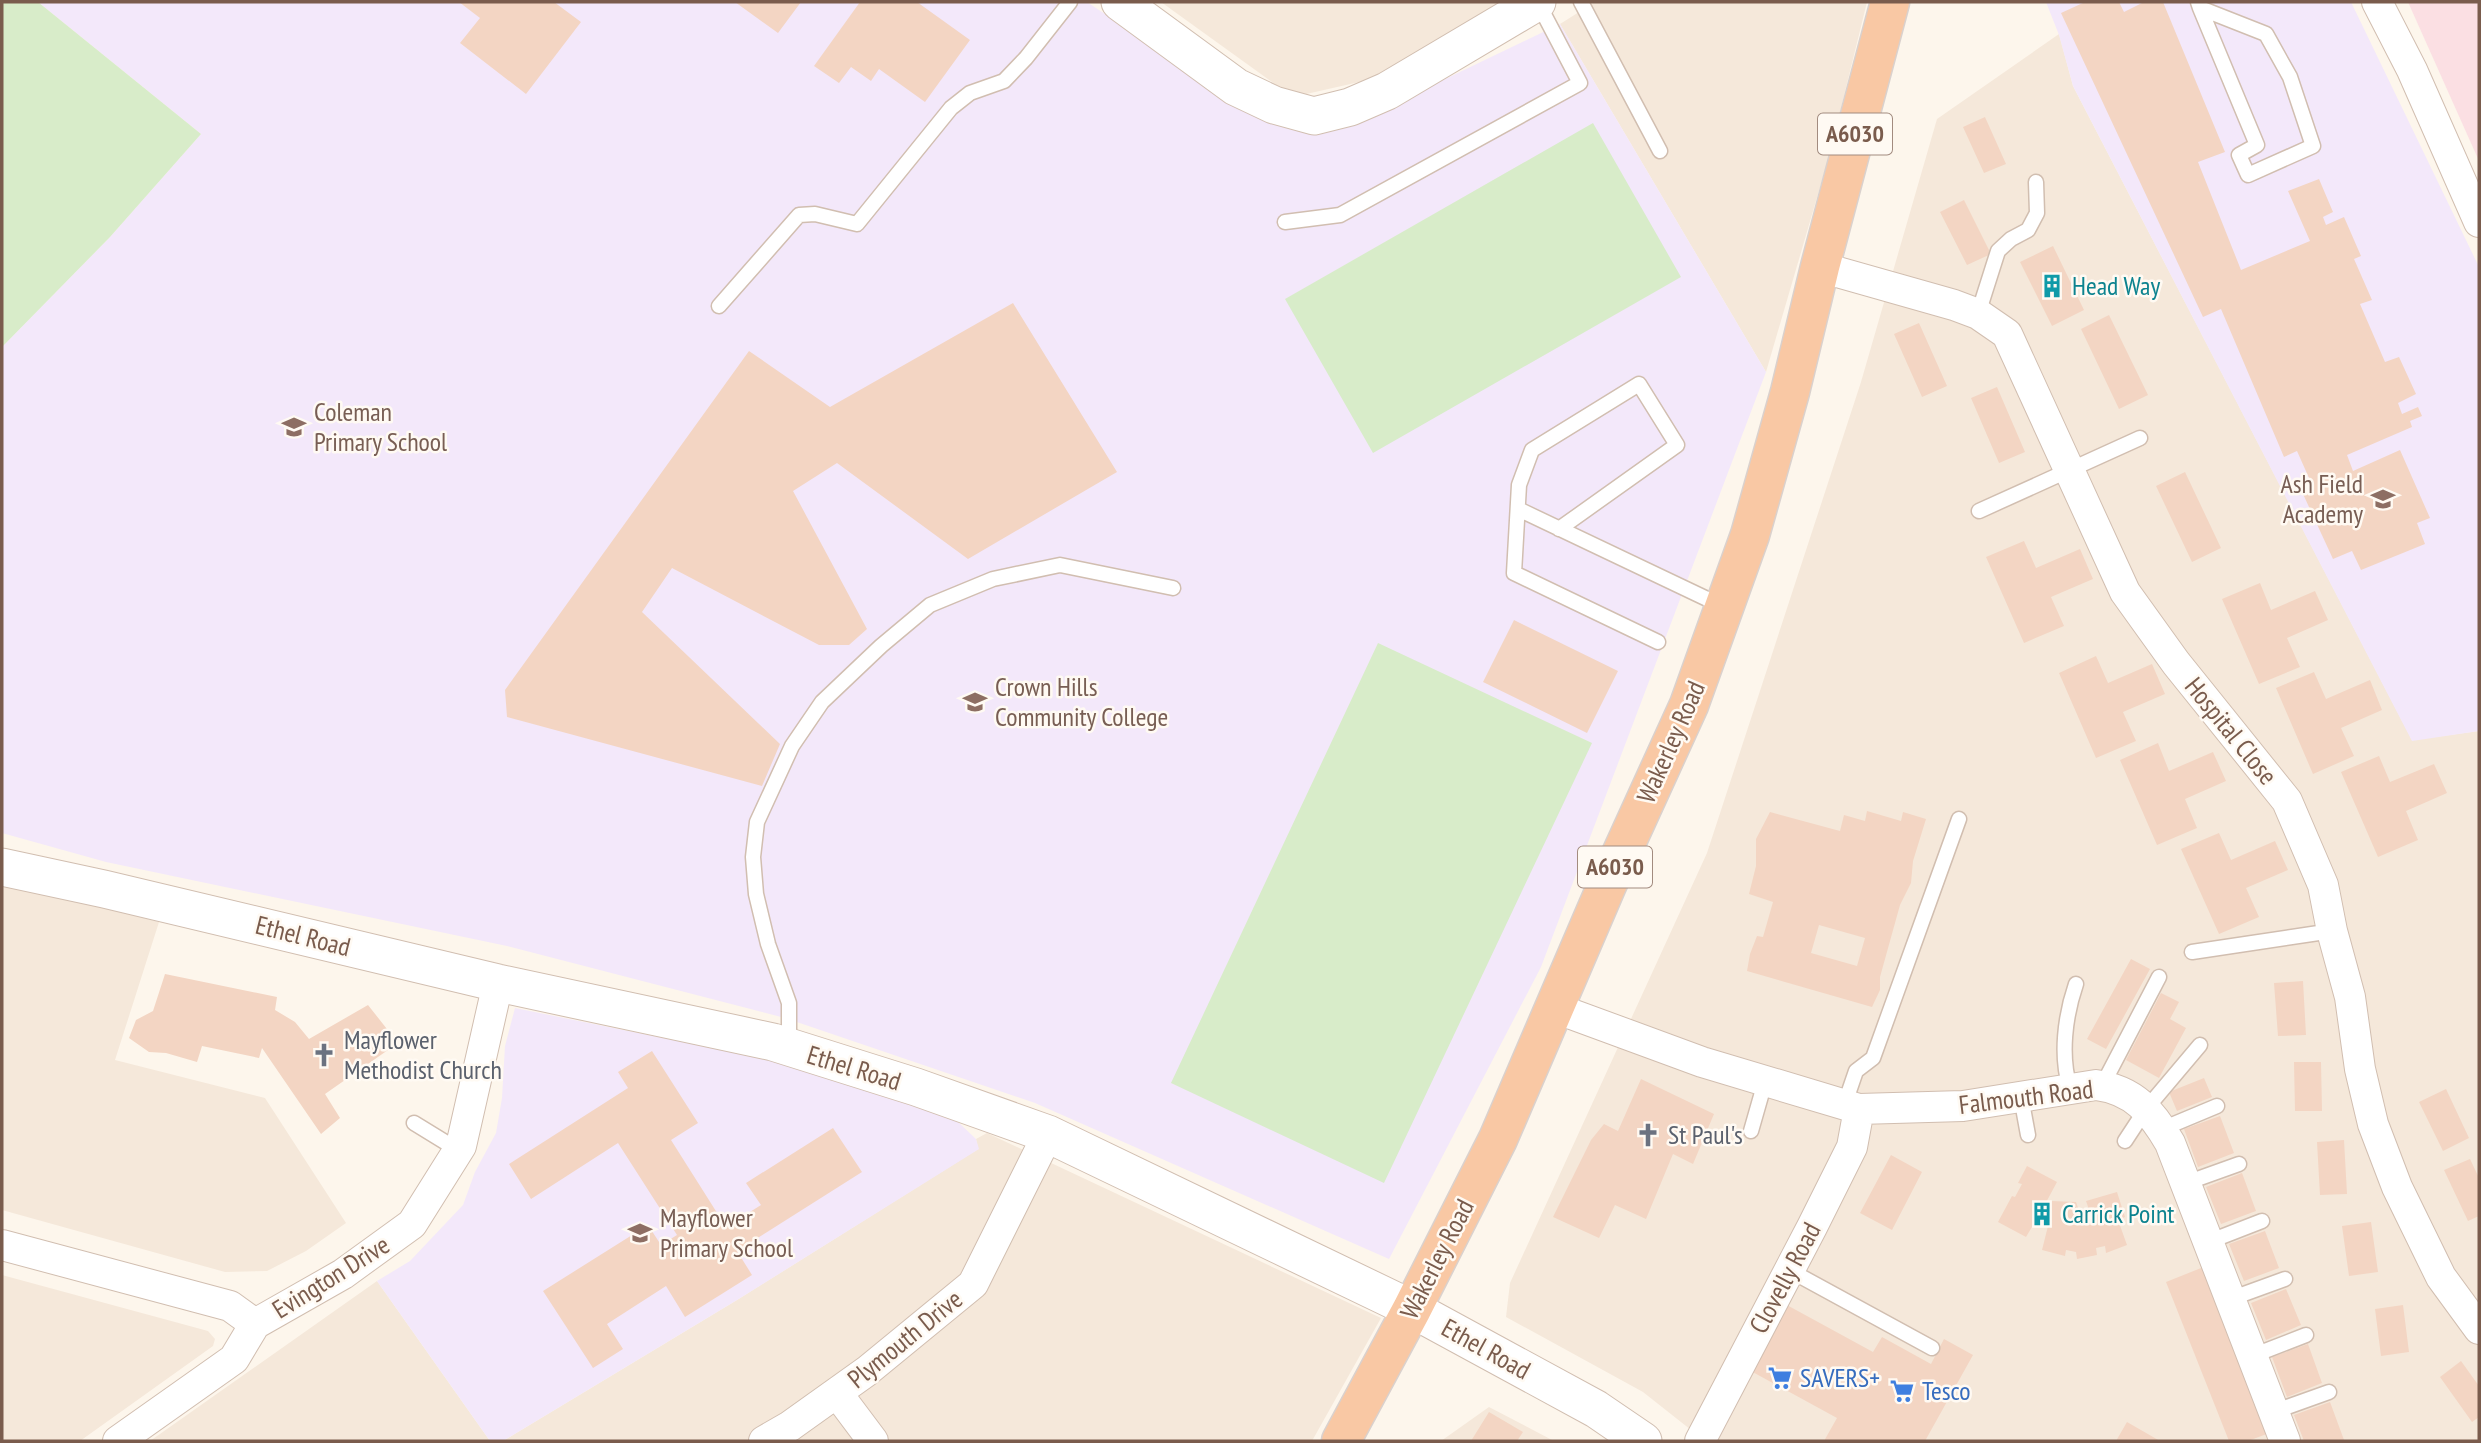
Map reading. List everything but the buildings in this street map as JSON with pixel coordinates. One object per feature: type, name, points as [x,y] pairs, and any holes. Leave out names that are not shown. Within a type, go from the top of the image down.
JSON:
[{"type":"highway","name":"Wakerley Road","points":[[1341,1441],[1412,1309],[1498,1139],[1607,885],[1689,705],[1750,535],[1790,393],[1820,267],[1891,2]]},
{"type":"street","points":[[1120,2],[1236,87],[1274,105],[1314,116],[1350,107],[1387,92],[1537,2]]},
{"type":"street","points":[[2377,2],[2412,70],[2479,222]]},
{"type":"street","name":"Hospital Close","points":[[1820,267],[1978,314],[2007,334],[2125,592],[2176,663],[2287,801],[2323,885],[2350,997],[2360,1069],[2373,1124],[2397,1187],[2441,1277],[2479,1329]]},
{"type":"street","name":"Ethel Road","points":[[2,867],[498,983],[789,1047],[916,1087],[1048,1134],[1412,1309],[1596,1409],[1643,1441]]},
{"type":"street","name":"Evington Drive","points":[[2,1245],[230,1306],[255,1324],[343,1275],[412,1224],[458,1150],[498,983]]},
{"type":"street","name":"Falmouth Road","points":[[1555,1008],[1702,1062],[1852,1108],[1963,1106],[2070,1088],[2102,1086],[2114,1088],[2136,1100],[2154,1119]]},
{"type":"street","name":"Clovelly Road","points":[[1700,1441],[1789,1270],[1819,1231],[1852,1147],[1852,1108]]},
{"type":"street","points":[[2154,1119],[2170,1143],[2285,1441]]},
{"type":"street","name":"Plymouth Drive","points":[[764,1441],[837,1393],[974,1283],[1048,1134]]},
{"type":"street","points":[[117,1441],[234,1359],[255,1324]]},
{"type":"street","name":"Plymouth Drive","points":[[837,1393],[873,1441]]},
{"type":"lane","points":[[719,306],[799,215],[815,214],[857,224],[951,108],[970,93],[1004,81],[1027,58],[1070,2]]},
{"type":"lane","points":[[1285,222],[1340,215],[1580,83],[1537,2]]},
{"type":"lane","points":[[1581,2],[1660,150]]},
{"type":"lane","points":[[2199,5],[2266,34],[2290,77],[2314,146],[2248,175],[2239,155],[2257,145],[2199,5]]},
{"type":"lane","points":[[1978,314],[1998,251],[2011,239],[2028,230],[2037,213],[2036,182]]},
{"type":"lane","points":[[1559,529],[1677,445],[1639,384],[1532,450],[1519,485],[1514,573],[1658,642]]},
{"type":"lane","points":[[1979,511],[2140,438]]},
{"type":"lane","points":[[1518,509],[1726,608]]},
{"type":"lane","points":[[789,1047],[789,1003],[768,944],[755,894],[753,857],[757,822],[792,746],[822,702],[881,646],[930,605],[993,579],[1060,565],[1173,588]]},
{"type":"lane","points":[[1852,1108],[1856,1072],[1873,1058],[1959,818]]},
{"type":"lane","points":[[2192,952],[2332,931]]},
{"type":"lane","points":[[2102,1086],[2159,977]]},
{"type":"lane","points":[[2070,1088],[2064,1070],[2066,1035],[2070,1002],[2076,985]]},
{"type":"lane","points":[[2125,1141],[2154,1119],[2200,1045]]},
{"type":"lane","points":[[1751,1130],[1765,1082]]},
{"type":"lane","points":[[2021,1097],[2028,1135]]},
{"type":"lane","points":[[2154,1119],[2217,1106]]},
{"type":"lane","points":[[414,1123],[458,1150]]},
{"type":"lane","points":[[2186,1184],[2239,1164]]},
{"type":"lane","points":[[2208,1242],[2262,1221]]},
{"type":"lane","points":[[1789,1270],[1932,1348]]},
{"type":"lane","points":[[2230,1299],[2285,1279]]},
{"type":"lane","points":[[2252,1356],[2306,1335]]},
{"type":"lane","points":[[2273,1412],[2329,1392]]},
{"type":"shaded area","name":"Crown Hills Community College","points":[[38,2],[1087,2],[1214,87],[1364,118],[1560,24],[1766,372],[1541,967],[1389,1259],[1035,1103],[785,1018],[507,946],[106,862],[2,833],[2,347],[110,237],[201,134]]},
{"type":"shaded area","points":[[1161,2],[1504,2],[1368,80],[1293,97]]},
{"type":"shaded area","points":[[1595,2],[1867,2],[1830,153],[1766,372],[1560,24]]},
{"type":"shaded area","name":"Ash Field Academy","points":[[2046,2],[2351,2],[2479,267],[2479,731],[2412,741],[2073,86],[2059,35]]},
{"type":"shaded area","points":[[2408,2],[2479,2],[2479,161]]},
{"type":"shaded area","points":[[2059,34],[2073,86],[2412,740],[2479,731],[2479,1441],[1705,1441],[1643,1392],[1506,1317],[1510,1283],[1707,853],[1861,382],[1937,119]]},
{"type":"shaded area","points":[[2,881],[159,922],[115,1060],[265,1098],[346,1223],[306,1251],[267,1271],[225,1272],[2,1210]]},
{"type":"shaded area","name":"Mayflower Primary School","points":[[515,1008],[766,1059],[930,1109],[956,1120],[976,1139],[979,1149],[737,1300],[503,1441],[490,1441],[377,1281],[410,1261],[463,1205],[475,1172],[496,1133],[502,1098],[505,1046]]},
{"type":"shaded area","points":[[987,1133],[1381,1318],[1312,1441],[503,1441],[737,1300],[978,1149],[976,1139]]},
{"type":"shaded area","points":[[2,1275],[208,1331],[215,1339],[213,1346],[80,1441],[2,1441]]},
{"type":"shaded area","points":[[377,1281],[490,1441],[150,1441]]},
{"type":"shaded area","points":[[1489,1407],[1554,1441],[1441,1441]]},
{"type":"green space","points":[[2,2],[38,2],[201,134],[110,237],[2,347]]},
{"type":"green space","points":[[1593,123],[1681,277],[1373,453],[1285,299]]},
{"type":"green space","points":[[1378,643],[1592,743],[1384,1183],[1171,1083]]},
{"type":"place","name":"Head Way","points":[[2052,286]]},
{"type":"place","name":"Coleman Primary School","points":[[294,427]]},
{"type":"place","name":"Ash Field Academy","points":[[2383,499]]},
{"type":"place","name":"Crown Hills Community College","points":[[975,702]]},
{"type":"place","name":"Mayflower Methodist Church","points":[[324,1055]]},
{"type":"place","name":"St Paul's","points":[[1648,1135]]},
{"type":"place","name":"Carrick Point","points":[[2042,1214]]},
{"type":"place","name":"Mayflower Primary School","points":[[640,1233]]},
{"type":"place","name":"SAVERS+","points":[[1780,1378]]},
{"type":"place","name":"Tesco","points":[[1902,1391]]}]
